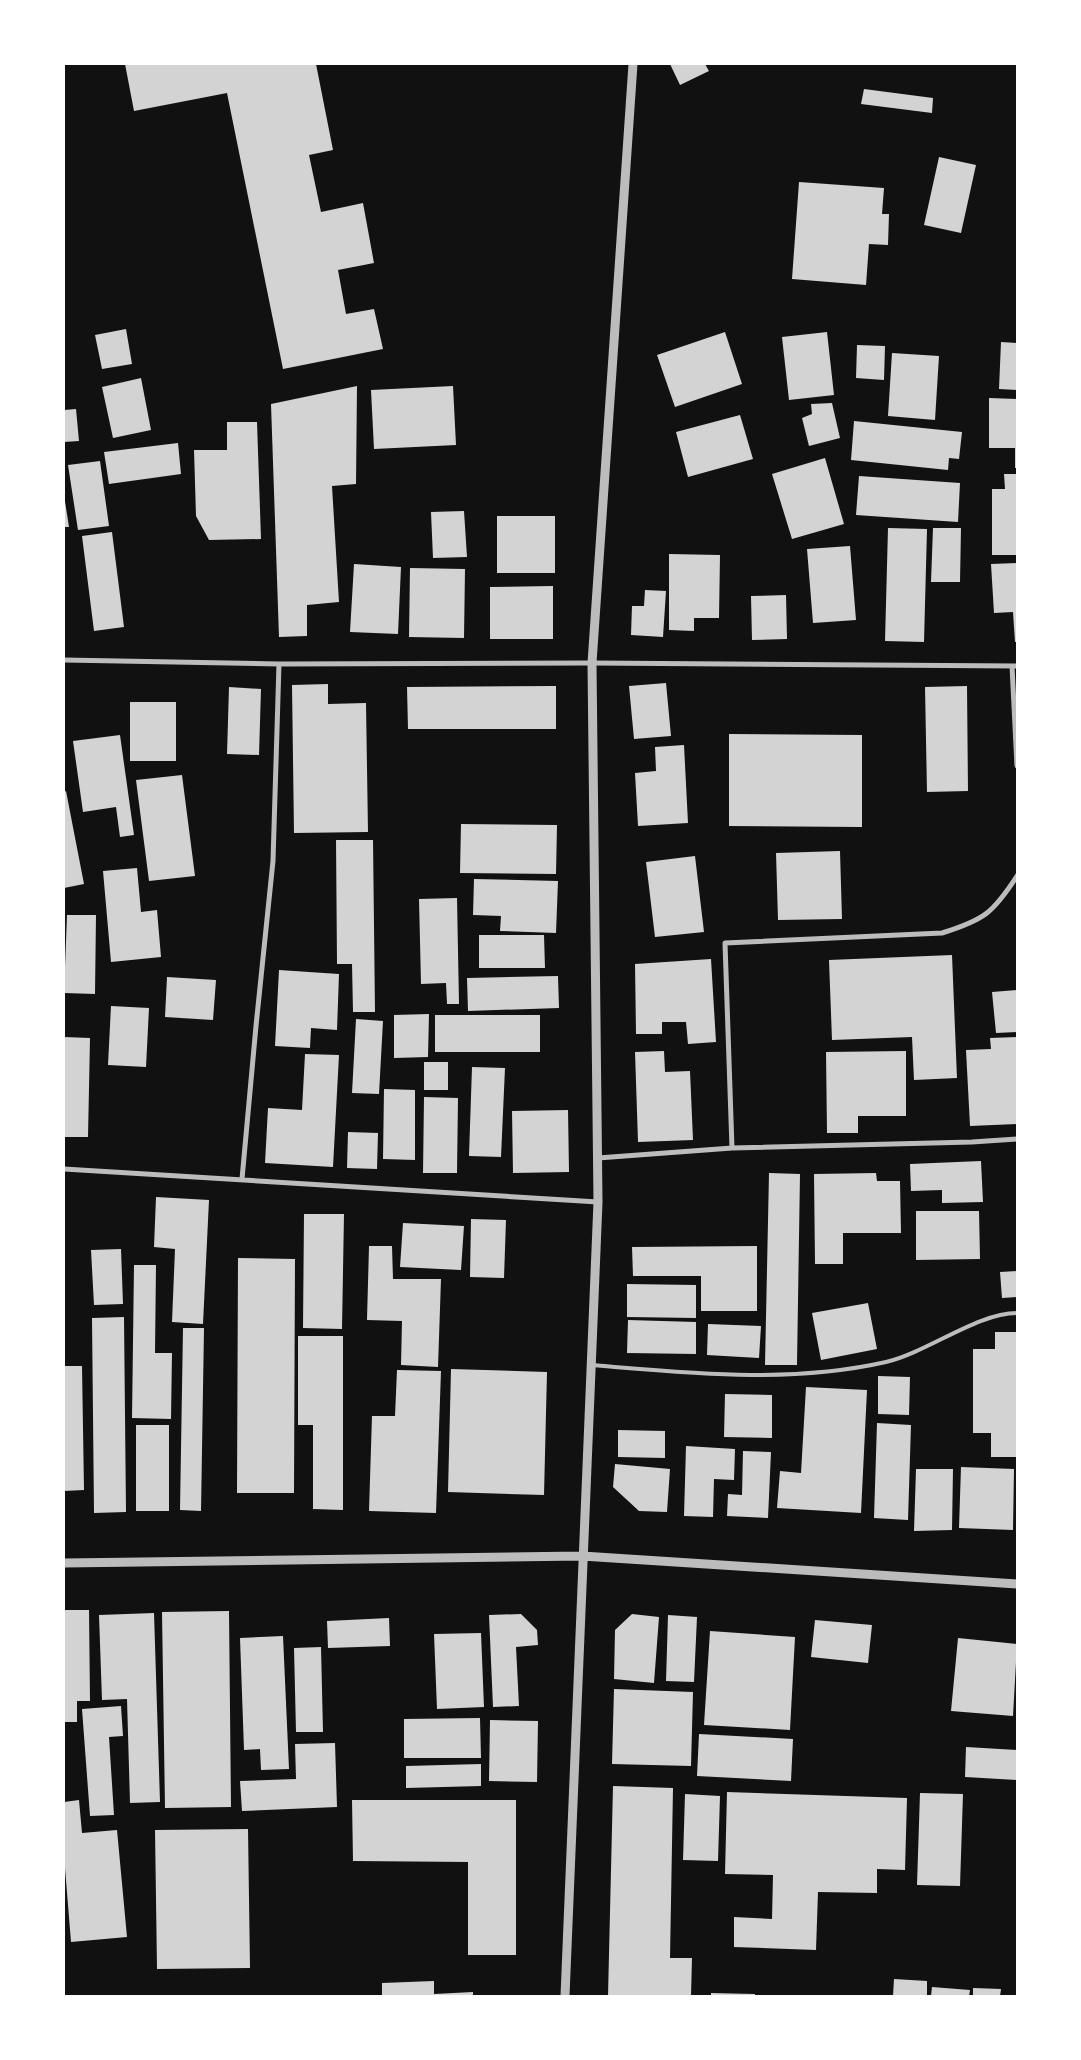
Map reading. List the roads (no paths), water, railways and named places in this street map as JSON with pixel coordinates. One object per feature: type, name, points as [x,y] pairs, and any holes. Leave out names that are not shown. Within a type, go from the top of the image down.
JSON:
[{"type":"street","points":[[565,1996],[598,1202],[592,663],[633,64]]},
{"type":"street","points":[[64,660],[279,664],[592,663],[1015,666],[1017,766]]},
{"type":"street","points":[[242,1179],[274,861],[279,664]]},
{"type":"street","points":[[732,1148],[725,943],[942,933],[975,923],[1001,902],[1017,876]]},
{"type":"street","points":[[598,1158],[732,1148],[972,1142],[1017,1138]]},
{"type":"street","points":[[64,1169],[598,1202]]},
{"type":"street","points":[[64,1564],[582,1556],[1017,1584]]},
{"type":"lane","points":[[591,1365],[721,1375],[813,1374],[887,1362],[925,1348],[974,1325],[1008,1313],[1017,1313]]}]
